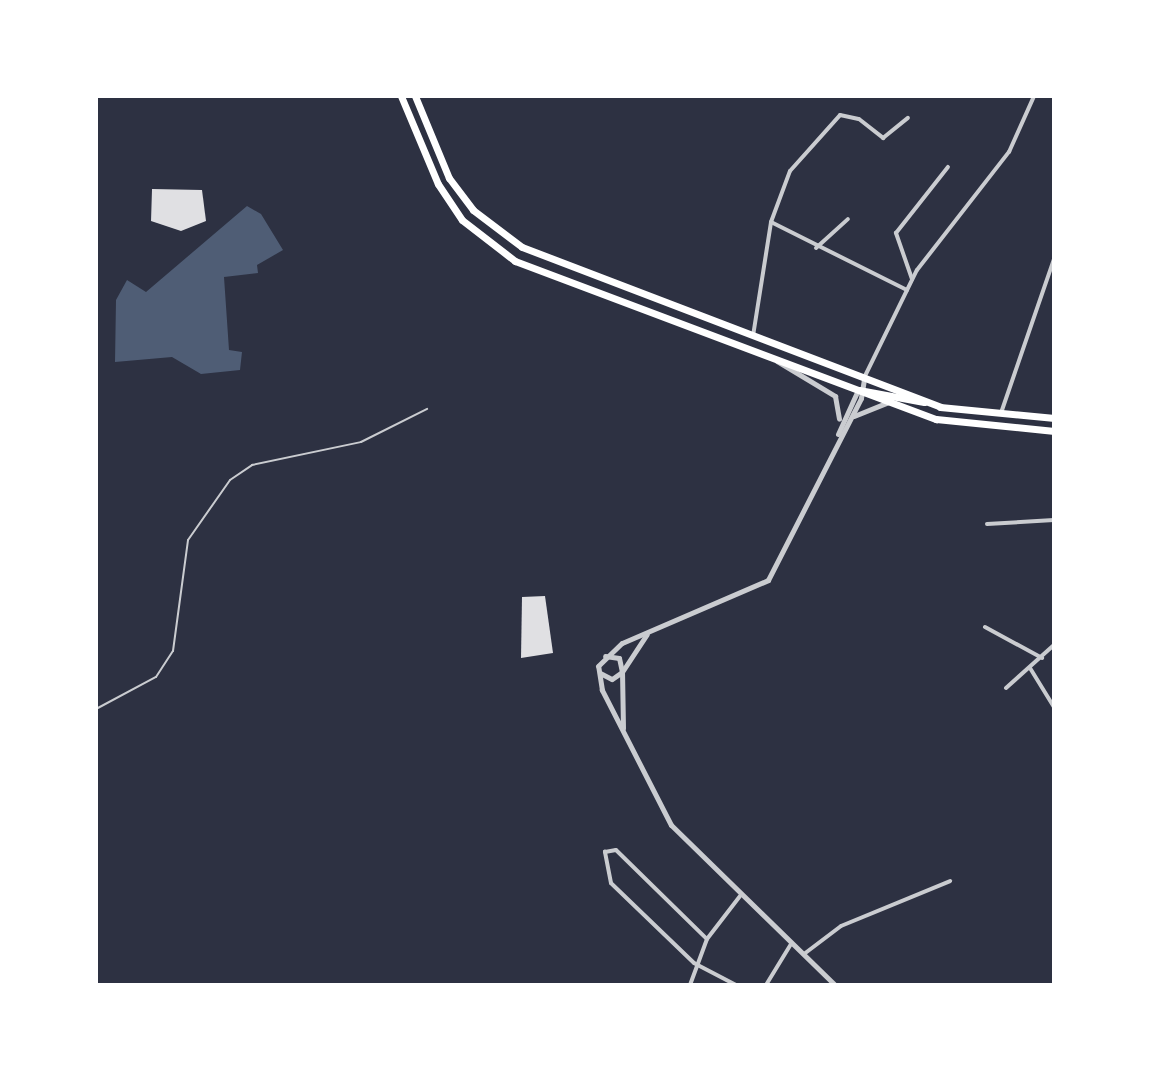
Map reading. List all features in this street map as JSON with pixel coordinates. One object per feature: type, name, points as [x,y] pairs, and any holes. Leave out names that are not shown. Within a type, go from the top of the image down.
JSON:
[{"type":"main road","points":[[415,96],[442,161],[473,210],[514,243],[925,401]]},
{"type":"main road","points":[[403,97],[430,165],[462,220],[500,253],[859,390],[963,426],[1054,431]]},
{"type":"main road","points":[[430,165],[442,161]]},
{"type":"main road","points":[[699,329],[705,317]]},
{"type":"main road","points":[[859,390],[1001,416],[1054,418]]},
{"type":"street","points":[[848,423],[864,378],[912,280],[1009,152],[1034,96]]},
{"type":"street","points":[[753,336],[771,222],[790,171],[840,115],[859,119],[883,138],[908,118]]},
{"type":"street","points":[[912,280],[896,233],[948,167]]},
{"type":"street","points":[[816,248],[848,219]]},
{"type":"street","points":[[771,222],[816,248],[907,290]]},
{"type":"street","points":[[1001,416],[1054,259]]},
{"type":"street","points":[[774,357],[835,396],[838,435]]},
{"type":"street","points":[[839,419],[859,390]]},
{"type":"street","points":[[835,985],[740,896],[671,825],[625,736],[598,666],[601,659],[649,632],[768,580],[838,435],[861,409],[889,401]]},
{"type":"street","points":[[987,524],[1054,520]]},
{"type":"street","points":[[985,627],[1042,658]]},
{"type":"street","points":[[598,666],[609,679],[622,672],[649,632]]},
{"type":"street","points":[[1006,688],[1054,645]]},
{"type":"street","points":[[601,659],[615,656],[622,672],[625,736]]},
{"type":"street","points":[[1030,668],[1054,707]]},
{"type":"street","points":[[707,939],[616,850],[605,852],[611,883],[694,963],[736,985]]},
{"type":"street","points":[[803,955],[841,926],[950,881]]},
{"type":"street","points":[[690,985],[694,963],[707,939],[740,896]]},
{"type":"street","points":[[766,985],[791,944]]},
{"type":"lane","points":[[96,709],[156,677],[173,651],[188,540],[230,480],[252,465],[361,442],[427,409]]},
{"type":"water","points":[[247,206],[261,214],[283,250],[257,265],[258,273],[224,277],[229,350],[242,352],[240,370],[201,374],[172,357],[115,362],[116,300],[127,280],[146,292]]},
{"type":"building","points":[[152,189],[202,190],[206,221],[181,231],[151,221]]},
{"type":"building","points":[[545,596],[553,653],[521,658],[522,597]]}]
